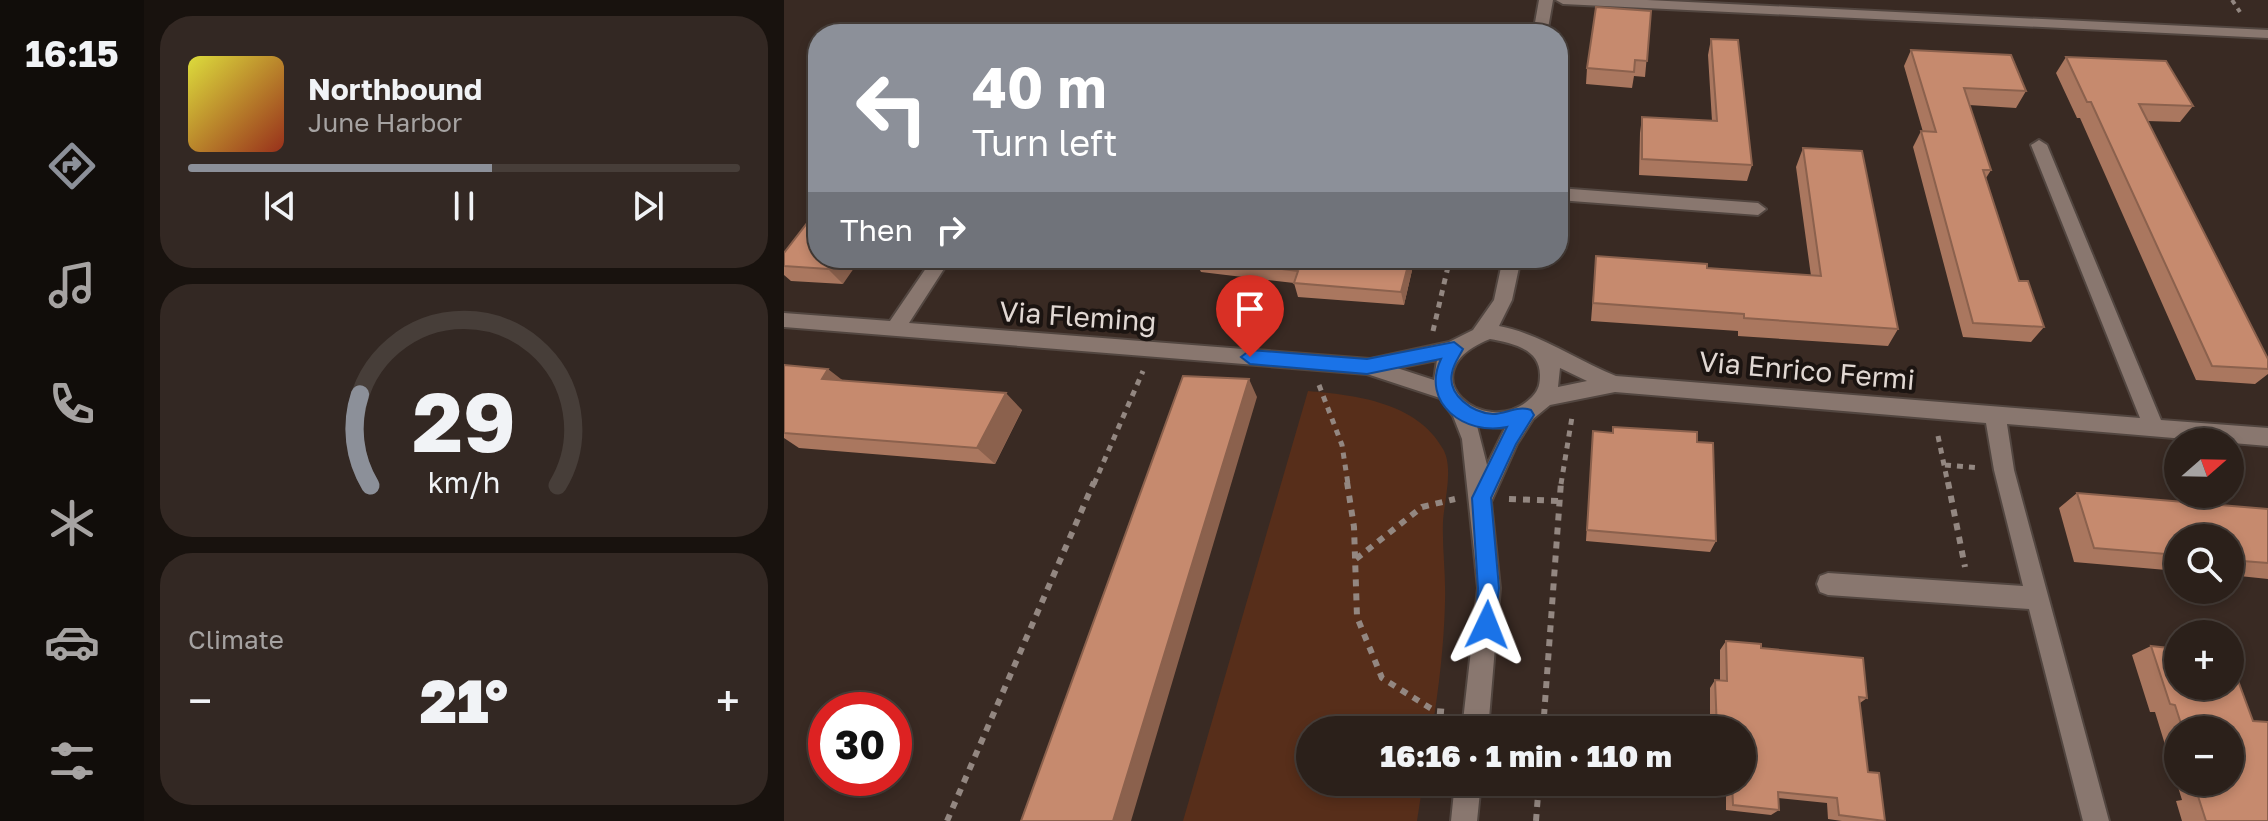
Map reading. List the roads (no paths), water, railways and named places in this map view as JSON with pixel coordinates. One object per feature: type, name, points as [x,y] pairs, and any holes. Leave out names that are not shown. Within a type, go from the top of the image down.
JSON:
[{"type":"street","points":[[1542,24],[1546,0]]},
{"type":"street","points":[[1563,0],[2268,34]]},
{"type":"street","points":[[2039,145],[2153,426]]},
{"type":"street","points":[[1568,195],[1758,209]]},
{"type":"street","points":[[894,330],[935,268]]},
{"type":"street","points":[[1479,336],[1495,321],[1506,298],[1510,268]]},
{"type":"street","points":[[1506,298],[1514,333]]},
{"type":"street","name":"Via Fleming","points":[[784,320],[1367,366],[1445,392]]},
{"type":"street","points":[[1477,716],[1489,588],[1482,498],[1472,439],[1461,411],[1445,392],[1442,375],[1454,349],[1490,332],[1514,333],[1541,348],[1547,356],[1553,378],[1545,398],[1525,415],[1509,439],[1482,498]]},
{"type":"street","name":"Via Enrico Fermi","points":[[1541,348],[1577,369],[1615,384]]},
{"type":"street","name":"Via Fleming","points":[[1367,366],[1454,349]]},
{"type":"street","name":"Via Enrico Fermi","points":[[1545,398],[1615,384],[2268,437]]},
{"type":"street","points":[[1461,411],[1494,422],[1525,415]]},
{"type":"street","points":[[1995,415],[2004,470],[2096,821]]},
{"type":"street","points":[[1828,584],[2037,598]]},
{"type":"street","points":[[1464,821],[1467,796]]}]
